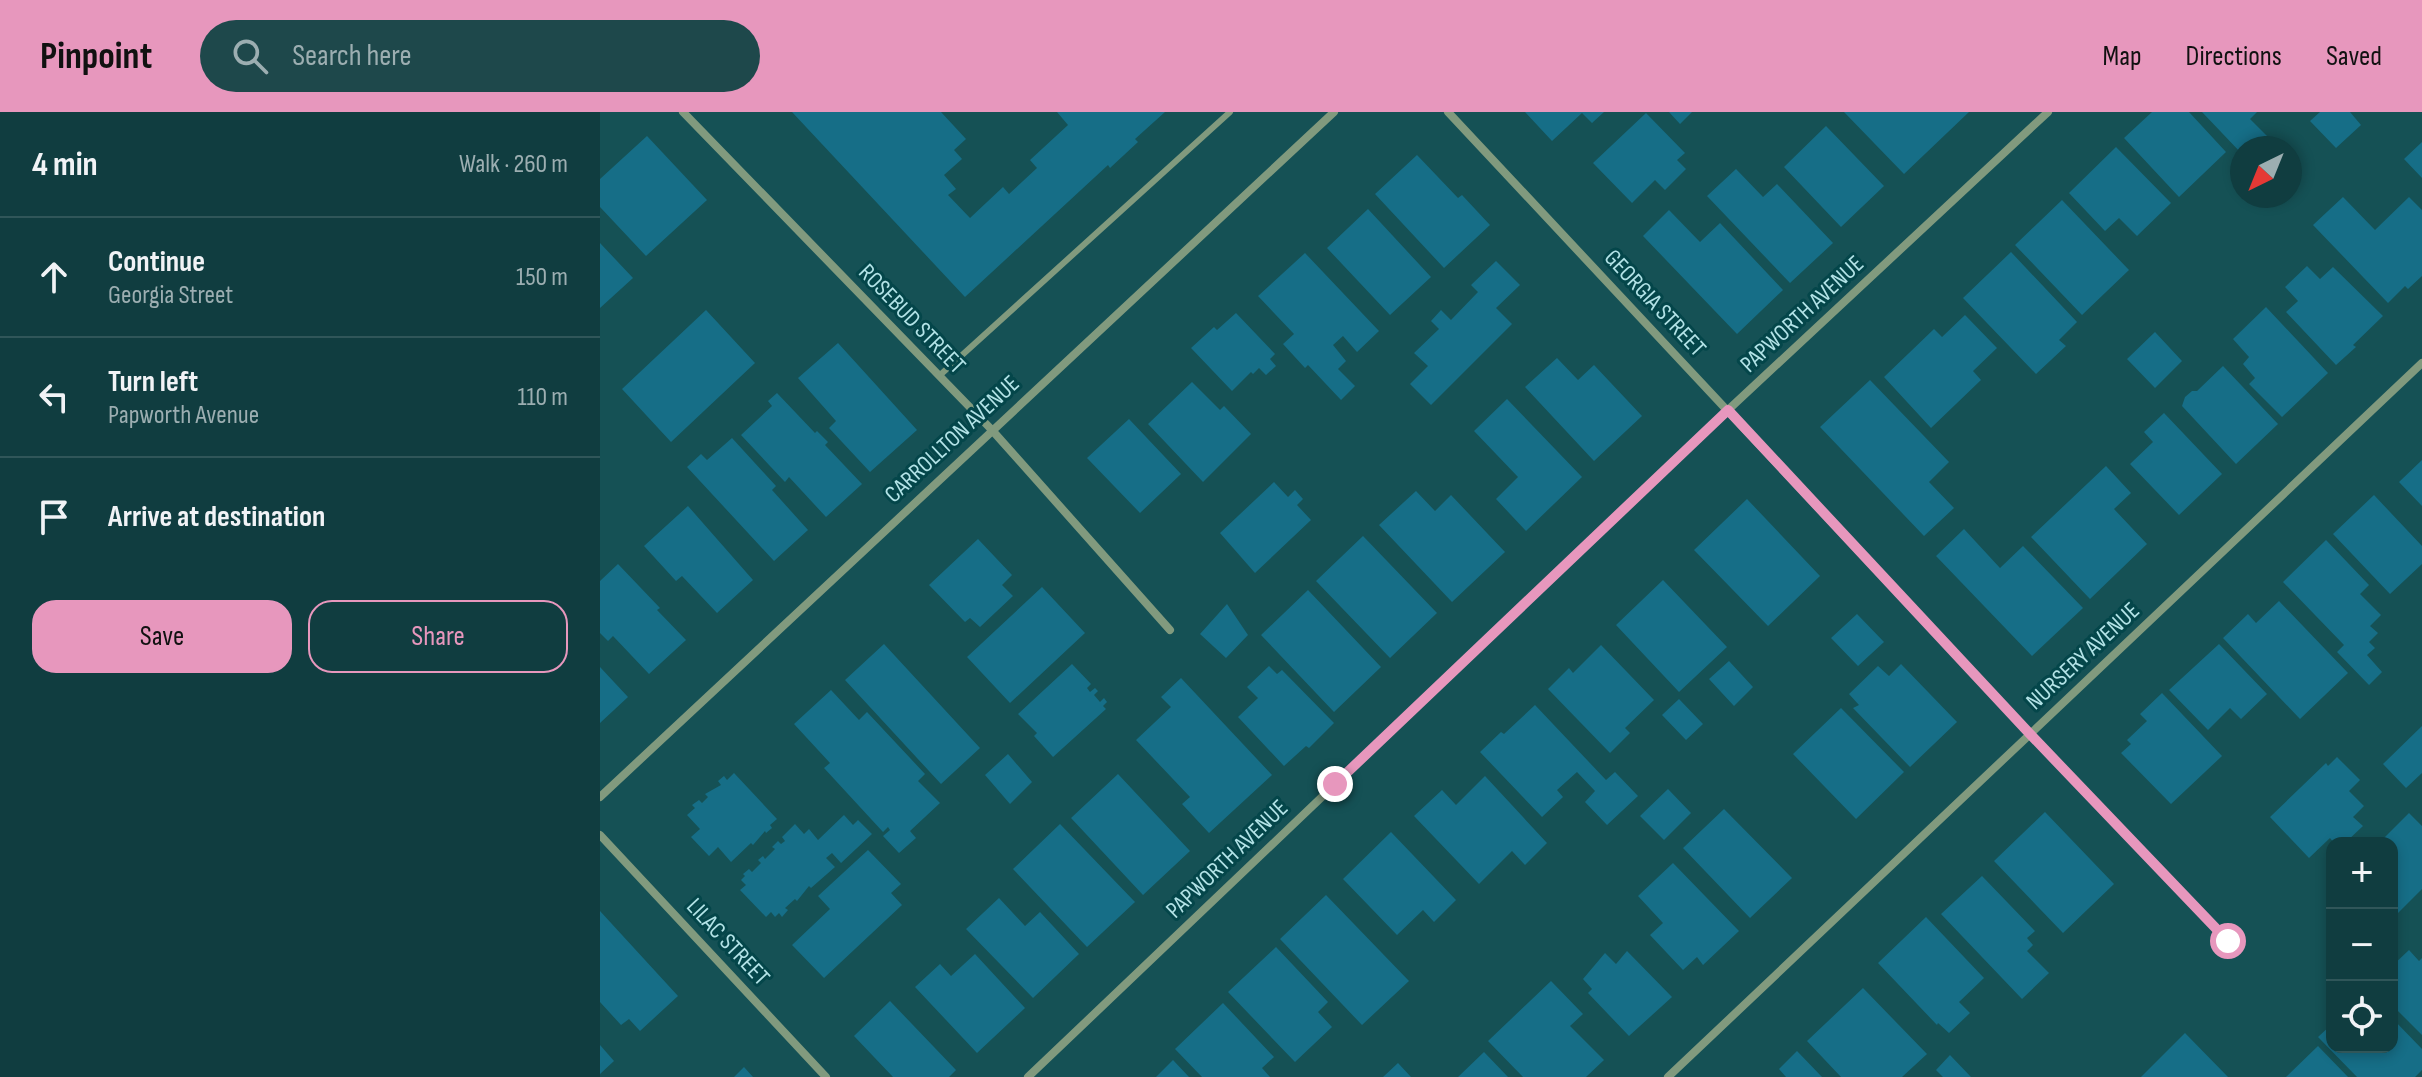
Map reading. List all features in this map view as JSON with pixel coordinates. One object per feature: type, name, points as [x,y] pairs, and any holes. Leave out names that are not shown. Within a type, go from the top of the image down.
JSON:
[{"type":"street","name":"ROSEBUD STREET","points":[[683,112],[991,429],[1170,630]]},
{"type":"street","name":"CARROLLTON AVENUE","points":[[600,797],[1334,112]]},
{"type":"street","name":"GEORGIA STREET","points":[[1448,112],[2228,941]]},
{"type":"street","name":"PAPWORTH AVENUE","points":[[1028,1077],[1728,410],[2048,112]]},
{"type":"street","name":"NURSERY AVENUE","points":[[1668,1077],[2422,363]]},
{"type":"street","name":"LILAC STREET","points":[[600,835],[826,1077]]},
{"type":"lane","points":[[939,376],[1230,112]]},
{"type":"building","points":[[792,112],[941,112],[966,139],[954,150],[962,159],[944,175],[956,189],[948,195],[970,218],[1003,187],[1009,194],[1037,168],[1030,160],[1068,125],[1057,112],[1165,112],[1135,139],[1138,142],[1110,168],[1108,165],[965,297]]},
{"type":"building","points":[[1525,112],[1604,112],[1592,123],[1582,113],[1552,141]]},
{"type":"building","points":[[1669,112],[1692,112],[1680,124]]},
{"type":"building","points":[[1844,112],[1969,112],[1904,174]]},
{"type":"building","points":[[2152,112],[2189,112],[2226,152],[2179,197],[2124,138]]},
{"type":"building","points":[[2202,112],[2257,112],[2250,119],[2267,136],[2230,136],[2230,141]]},
{"type":"building","points":[[2320,112],[2350,112],[2361,125],[2336,148],[2310,121]]},
{"type":"building","points":[[1646,113],[1685,153],[1677,160],[1686,169],[1665,190],[1655,180],[1632,203],[1593,163]]},
{"type":"building","points":[[1826,126],[1884,186],[1841,227],[1784,167]]},
{"type":"building","points":[[647,136],[707,200],[646,256],[600,207],[600,179]]},
{"type":"building","points":[[2422,142],[2422,178],[2404,159]]},
{"type":"building","points":[[2116,147],[2171,203],[2137,236],[2119,218],[2105,231],[2069,193]]},
{"type":"building","points":[[1417,155],[1458,198],[1462,195],[1490,225],[1444,268],[1375,194]]},
{"type":"building","points":[[1736,169],[1763,197],[1777,184],[1833,243],[1790,283],[1707,196]]},
{"type":"building","points":[[2343,197],[2375,230],[2409,197],[2422,210],[2422,276],[2408,289],[2405,286],[2388,303],[2313,225]]},
{"type":"building","points":[[2062,200],[2129,270],[2082,315],[2015,245]]},
{"type":"building","points":[[1368,209],[1431,277],[1390,315],[1327,248]]},
{"type":"building","points":[[1669,210],[1700,242],[1720,223],[1783,290],[1737,334],[1643,236]]},
{"type":"building","points":[[600,243],[633,278],[600,308]]},
{"type":"building","points":[[2011,252],[2077,322],[2059,340],[2066,346],[2036,374],[1963,298]]},
{"type":"building","points":[[1305,253],[1379,331],[1357,352],[1343,336],[1333,345],[1346,361],[1338,369],[1355,386],[1341,400],[1283,344],[1294,334],[1258,296]]},
{"type":"building","points":[[1496,261],[1520,285],[1496,308],[1512,324],[1431,405],[1410,384],[1428,366],[1414,353],[1439,329],[1431,321],[1441,310],[1451,320],[1478,292],[1471,285]]},
{"type":"building","points":[[2307,266],[2320,279],[2333,267],[2383,316],[2336,365],[2286,312],[2298,301],[2285,287]]},
{"type":"building","points":[[2266,307],[2328,373],[2282,417],[2249,384],[2255,378],[2243,364],[2249,357],[2233,339]]},
{"type":"building","points":[[706,310],[755,363],[671,442],[622,389]]},
{"type":"building","points":[[1236,313],[1275,354],[1270,359],[1276,366],[1266,375],[1259,368],[1253,374],[1251,372],[1232,391],[1191,348],[1214,327],[1217,330]]},
{"type":"building","points":[[1965,315],[1997,348],[1973,371],[1981,380],[1931,428],[1884,377],[1934,329],[1942,337]]},
{"type":"building","points":[[2155,332],[2182,361],[2155,388],[2127,359]]},
{"type":"building","points":[[838,343],[917,430],[870,472],[829,428],[836,421],[798,378]]},
{"type":"building","points":[[1557,358],[1578,380],[1594,365],[1642,416],[1594,461],[1525,387]]},
{"type":"building","points":[[2223,366],[2278,424],[2236,464],[2182,406],[2185,397],[2197,391]]},
{"type":"building","points":[[1870,380],[1949,462],[1929,482],[1954,508],[1924,536],[1820,427]]},
{"type":"building","points":[[1192,382],[1220,410],[1224,406],[1251,434],[1203,482],[1148,424]]},
{"type":"building","points":[[777,393],[815,433],[817,431],[828,442],[825,445],[862,484],[826,517],[789,477],[785,482],[741,435],[772,406],[768,401]]},
{"type":"building","points":[[1507,399],[1582,477],[1526,531],[1496,499],[1518,477],[1474,431]]},
{"type":"building","points":[[2164,413],[2222,474],[2179,515],[2130,464],[2153,442],[2144,432]]},
{"type":"building","points":[[1129,419],[1181,474],[1140,513],[1087,458]]},
{"type":"building","points":[[732,438],[776,486],[772,490],[808,530],[774,561],[687,467],[701,454],[707,460]]},
{"type":"building","points":[[2422,460],[2422,506],[2399,482]]},
{"type":"building","points":[[2106,466],[2131,493],[2114,509],[2147,544],[2090,599],[2031,537]]},
{"type":"building","points":[[1274,482],[1288,497],[1295,490],[1303,499],[1297,505],[1311,520],[1255,573],[1220,533]]},
{"type":"building","points":[[1416,491],[1435,511],[1451,495],[1505,552],[1452,602],[1379,525]]},
{"type":"building","points":[[2374,495],[2422,546],[2422,564],[2390,594],[2333,534]]},
{"type":"building","points":[[1747,499],[1820,576],[1768,626],[1694,550]]},
{"type":"building","points":[[688,506],[753,580],[717,613],[682,576],[676,581],[644,546]]},
{"type":"building","points":[[1964,529],[2000,568],[2023,546],[2083,608],[2032,656],[1936,556]]},
{"type":"building","points":[[1363,536],[1437,613],[1390,658],[1316,581]]},
{"type":"building","points":[[978,539],[1012,575],[1002,585],[1013,596],[980,627],[970,618],[965,622],[929,585]]},
{"type":"building","points":[[2326,540],[2369,585],[2360,594],[2381,615],[2370,626],[2378,633],[2369,642],[2375,648],[2367,655],[2382,672],[2369,685],[2337,652],[2344,645],[2283,582]]},
{"type":"building","points":[[618,564],[686,640],[649,674],[613,636],[608,641],[600,633],[600,581]]},
{"type":"building","points":[[1663,580],[1727,647],[1679,692],[1616,625]]},
{"type":"building","points":[[1042,587],[1085,633],[1010,703],[967,657]]},
{"type":"building","points":[[1308,590],[1381,667],[1334,712],[1261,635]]},
{"type":"building","points":[[2279,601],[2348,673],[2300,719],[2223,638],[2248,614],[2256,623]]},
{"type":"building","points":[[1227,604],[1248,635],[1226,658],[1200,634]]},
{"type":"building","points":[[1857,614],[1884,642],[1858,666],[1831,638]]},
{"type":"building","points":[[884,644],[980,748],[941,784],[845,680]]},
{"type":"building","points":[[2219,644],[2267,694],[2241,719],[2230,708],[2208,730],[2169,690]]},
{"type":"building","points":[[1601,645],[1654,700],[1625,728],[1630,733],[1610,753],[1548,689],[1569,668],[1573,673]]},
{"type":"building","points":[[1729,661],[1753,687],[1734,706],[1709,679]]},
{"type":"building","points":[[1072,664],[1091,684],[1087,688],[1090,692],[1095,688],[1098,691],[1094,695],[1100,702],[1104,698],[1107,702],[1103,706],[1106,709],[1053,757],[1034,736],[1037,733],[1018,714]]},
{"type":"building","points":[[1901,664],[1957,722],[1910,767],[1853,708],[1859,705],[1849,694],[1878,666],[1889,676]]},
{"type":"building","points":[[1269,666],[1277,674],[1282,670],[1334,723],[1309,748],[1306,746],[1284,766],[1238,717],[1258,698],[1247,687]]},
{"type":"building","points":[[600,667],[628,697],[600,723]]},
{"type":"building","points":[[1181,678],[1272,775],[1209,833],[1182,804],[1190,797],[1136,740],[1171,707],[1161,697]]},
{"type":"building","points":[[831,690],[859,720],[867,712],[925,774],[918,781],[940,803],[910,831],[916,838],[899,853],[883,836],[890,830],[888,827],[883,832],[824,768],[830,763],[794,724]]},
{"type":"building","points":[[2162,693],[2222,756],[2171,804],[2121,753],[2131,744],[2127,740],[2147,721],[2140,714]]},
{"type":"building","points":[[1679,699],[1703,724],[1686,740],[1662,715]]},
{"type":"building","points":[[1535,705],[1606,780],[1615,772],[1638,796],[1607,825],[1585,802],[1595,791],[1577,772],[1557,790],[1563,797],[1542,817],[1480,752]]},
{"type":"building","points":[[1841,708],[1904,772],[1856,819],[1793,754]]},
{"type":"building","points":[[2422,726],[2422,773],[2406,788],[2383,764]]},
{"type":"building","points":[[1008,754],[1032,782],[1010,804],[985,775]]},
{"type":"building","points":[[2337,757],[2360,780],[2349,791],[2364,806],[2353,817],[2363,826],[2351,837],[2326,837],[2326,842],[2309,858],[2270,817],[2326,763],[2328,766]]},
{"type":"building","points":[[734,773],[777,819],[770,825],[772,828],[731,862],[718,847],[709,856],[691,837],[700,829],[687,815],[695,808],[692,805],[699,800],[702,803],[708,797],[705,794],[721,785],[718,781],[724,776],[727,780]]},
{"type":"building","points":[[1118,774],[1190,851],[1143,895],[1071,818]]},
{"type":"building","points":[[1485,776],[1547,843],[1525,865],[1512,851],[1479,884],[1414,816],[1442,790],[1456,805]]},
{"type":"building","points":[[1668,789],[1691,813],[1664,840],[1640,816]]},
{"type":"building","points":[[1724,809],[1792,878],[1750,918],[1683,848]]},
{"type":"building","points":[[2045,812],[2114,884],[2063,933],[1994,861]]},
{"type":"building","points":[[2409,813],[2422,826],[2422,889],[2398,913],[2398,837],[2385,837]]},
{"type":"building","points":[[844,815],[853,825],[858,820],[872,834],[841,863],[832,853],[826,858],[835,867],[785,908],[788,910],[782,917],[779,913],[775,917],[771,912],[766,917],[740,890],[746,885],[741,880],[745,876],[743,874],[749,869],[752,872],[761,863],[758,860],[763,856],[765,859],[778,841],[781,844],[785,841],[782,837],[795,824],[804,834],[809,829],[818,840]]},
{"type":"building","points":[[1060,824],[1135,902],[1087,947],[1013,869]]},
{"type":"building","points":[[1391,832],[1456,900],[1434,922],[1423,910],[1397,935],[1343,879]]},
{"type":"building","points":[[868,850],[901,884],[891,893],[902,905],[824,978],[792,945],[830,909],[818,896]]},
{"type":"building","points":[[1673,863],[1739,931],[1703,965],[1697,957],[1683,970],[1650,935],[1663,923],[1638,896]]},
{"type":"building","points":[[1982,876],[2035,931],[2027,938],[2033,945],[2027,951],[2049,973],[2022,999],[1941,914]]},
{"type":"building","points":[[1326,895],[1409,981],[1362,1025],[1280,939]]},
{"type":"building","points":[[999,898],[1025,926],[1040,912],[1079,954],[1033,998],[966,929]]},
{"type":"building","points":[[600,911],[678,996],[640,1031],[629,1019],[621,1025],[600,1002]]},
{"type":"building","points":[[1926,917],[1984,978],[1959,1002],[1970,1013],[1949,1033],[1937,1025],[1878,963]]},
{"type":"building","points":[[1276,947],[1328,1002],[1318,1012],[1332,1027],[1295,1062],[1228,992]]},
{"type":"building","points":[[2409,950],[2419,961],[2422,958],[2422,1035],[2398,1011],[2398,960]]},
{"type":"building","points":[[1627,951],[1672,997],[1629,1036],[1588,993],[1592,989],[1583,979],[1605,953],[1616,964]]},
{"type":"building","points":[[975,954],[1025,1008],[977,1053],[915,987],[940,964],[951,976]]},
{"type":"building","points":[[1551,981],[1583,1014],[1570,1026],[1604,1060],[1586,1077],[1523,1077],[1488,1041]]},
{"type":"building","points":[[1863,988],[1927,1054],[1902,1077],[1841,1077],[1807,1041]]},
{"type":"building","points":[[890,1001],[956,1070],[949,1077],[893,1077],[854,1036]]},
{"type":"building","points":[[1223,1003],[1274,1057],[1262,1068],[1270,1077],[1202,1077],[1175,1049]]},
{"type":"building","points":[[2398,1024],[2422,1049],[2422,1070],[2415,1077],[2357,1077],[2334,1053],[2398,1053]]},
{"type":"building","points":[[2326,1030],[2326,1045],[2318,1037]]},
{"type":"building","points":[[2185,1033],[2228,1077],[2141,1077]]},
{"type":"building","points":[[600,1045],[614,1061],[600,1074]]},
{"type":"building","points":[[2318,1046],[2348,1077],[2286,1077]]},
{"type":"building","points":[[1797,1051],[1822,1077],[1786,1077],[1779,1069]]},
{"type":"building","points":[[1484,1052],[1508,1077],[1458,1077]]},
{"type":"building","points":[[1950,1055],[1971,1077],[1943,1077],[1936,1070]]},
{"type":"building","points":[[1173,1060],[1189,1077],[1156,1077]]},
{"type":"building","points":[[1398,1063],[1411,1077],[1383,1077]]},
{"type":"building","points":[[744,1067],[753,1077],[734,1077]]},
{"type":"route","points":[[1335,784],[1728,410],[2228,941]]}]
